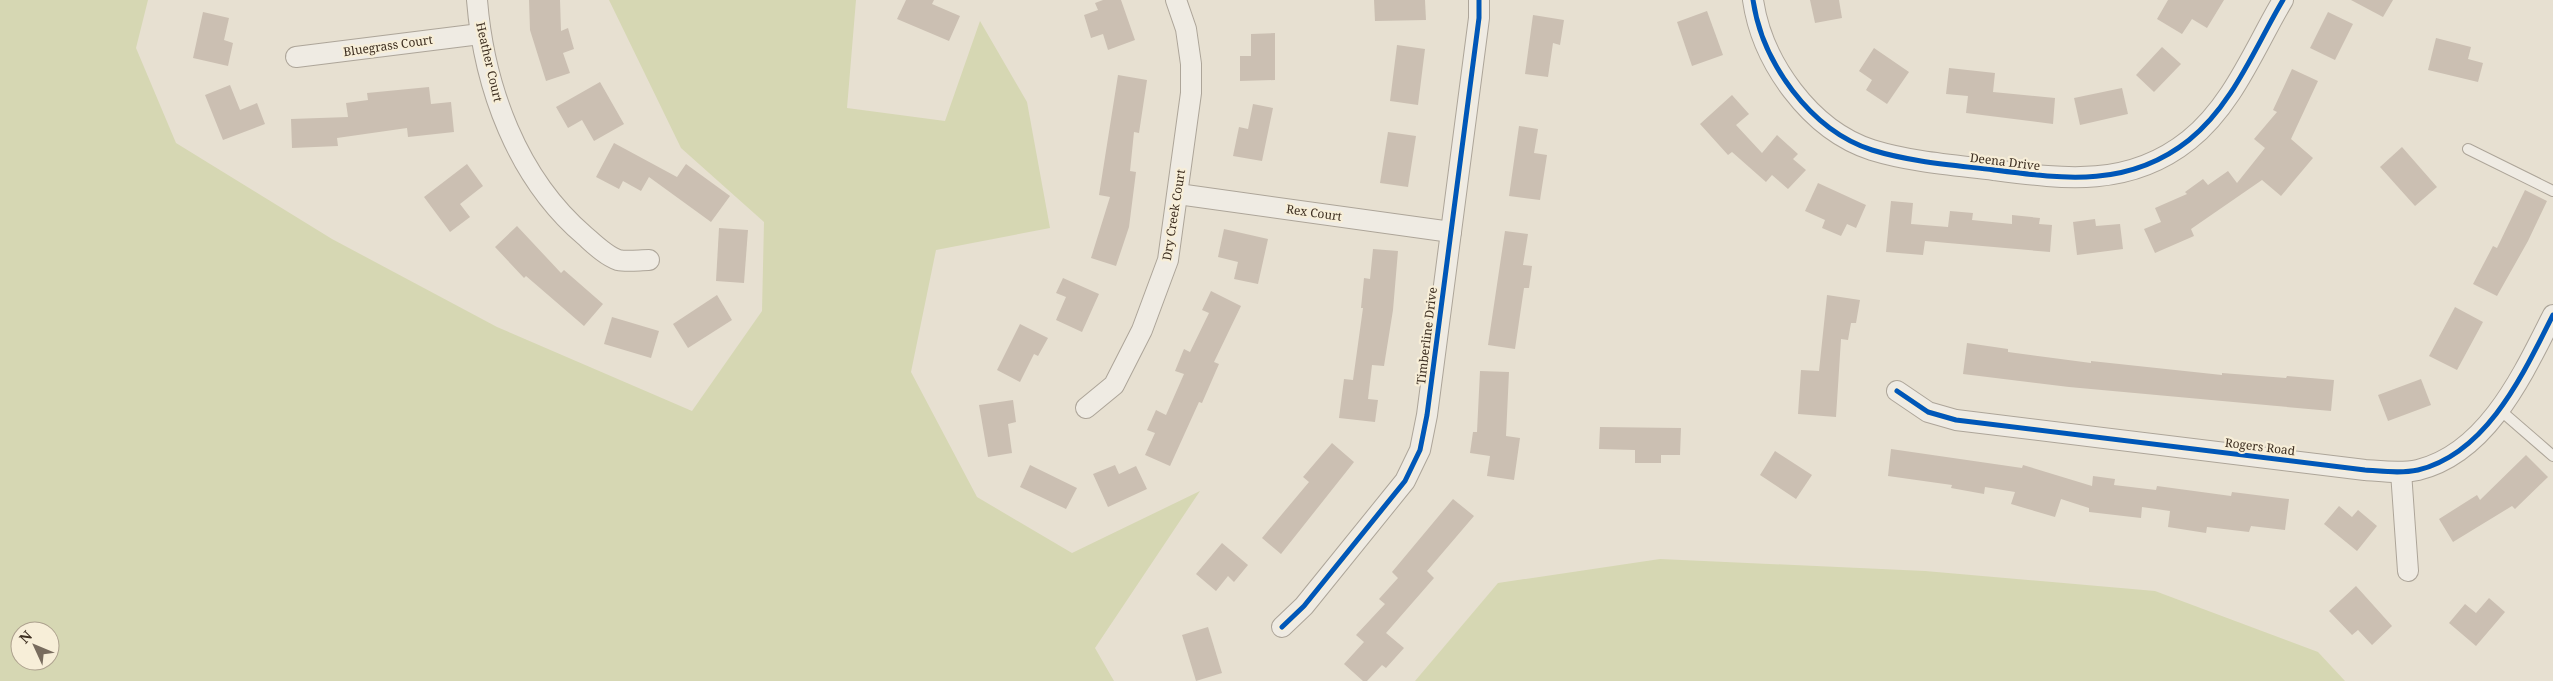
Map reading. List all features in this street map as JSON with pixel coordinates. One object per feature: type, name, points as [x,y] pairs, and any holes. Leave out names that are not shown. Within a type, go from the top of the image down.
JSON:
[{"type":"street","name":"Heather Court","points":[[477,0],[480,34],[495,97],[515,145],[541,187],[573,226],[601,250],[619,260],[649,260]]},
{"type":"street","name":"Dry Creek Court","points":[[1086,408],[1114,385],[1142,330],[1168,260],[1191,92],[1191,64],[1186,29],[1176,0]]},
{"type":"street","name":"Timberline Drive","points":[[1282,627],[1304,606],[1405,481],[1420,450],[1427,415],[1451,232],[1479,18],[1479,0]]},
{"type":"street","name":"Deena Drive","points":[[1753,0],[1755,15],[1767,48],[1784,80],[1809,110],[1841,134],[1870,149],[1915,161],[2055,178],[2081,179],[2102,178],[2137,168],[2189,140],[2212,117],[2232,89],[2283,0]]},
{"type":"street","name":"Bluegrass Court","points":[[296,57],[480,34]]},
{"type":"street","name":"Rex Court","points":[[1178,194],[1451,232]]},
{"type":"street","name":"Rogers Road","points":[[1897,391],[1928,412],[1956,420],[2364,470],[2401,472],[2439,462],[2454,454],[2471,440],[2500,410],[2510,395],[2553,315]]},
{"type":"street","points":[[2401,472],[2408,571]]},
{"type":"lane","points":[[2468,149],[2553,191]]},
{"type":"lane","points":[[2500,410],[2553,456]]},
{"type":"green space","points":[[0,0],[148,0],[136,48],[176,143],[332,239],[497,327],[692,411],[762,311],[764,222],[681,148],[609,0],[856,0],[847,108],[945,121],[980,21],[1027,102],[1050,228],[936,250],[911,372],[977,497],[1072,553],[1200,491],[1095,648],[1114,681],[0,681]]},
{"type":"green space","points":[[1660,559],[1925,571],[2155,591],[2318,652],[2345,681],[1415,681],[1498,583]]},
{"type":"building","points":[[529,0],[560,0],[561,31],[568,28],[574,49],[563,53],[570,73],[546,81],[530,30]]},
{"type":"building","points":[[906,0],[934,0],[932,4],[960,16],[949,41],[897,19]]},
{"type":"building","points":[[1103,0],[1121,0],[1135,40],[1108,50],[1103,34],[1091,38],[1084,15],[1098,10],[1095,3]]},
{"type":"building","points":[[1374,0],[1425,0],[1426,20],[1375,21]]},
{"type":"building","points":[[1810,0],[1839,0],[1842,18],[1815,23]]},
{"type":"building","points":[[2168,0],[2224,0],[2207,28],[2192,19],[2182,34],[2157,19]]},
{"type":"building","points":[[2351,0],[2393,0],[2383,17]]},
{"type":"building","points":[[1707,11],[1723,55],[1692,66],[1677,22]]},
{"type":"building","points":[[203,12],[229,18],[224,40],[233,43],[228,66],[193,58]]},
{"type":"building","points":[[2328,12],[2353,24],[2335,60],[2310,48]]},
{"type":"building","points":[[1533,15],[1564,20],[1560,45],[1553,43],[1548,77],[1525,74]]},
{"type":"building","points":[[1275,33],[1275,80],[1240,81],[1240,56],[1251,56],[1251,34]]},
{"type":"building","points":[[2436,38],[2471,47],[2468,59],[2483,63],[2478,82],[2428,70]]},
{"type":"building","points":[[1397,45],[1425,49],[1418,105],[1390,101]]},
{"type":"building","points":[[2162,47],[2181,64],[2154,92],[2136,75]]},
{"type":"building","points":[[1874,48],[1909,72],[1887,104],[1866,90],[1872,80],[1859,71]]},
{"type":"building","points":[[1949,68],[1995,73],[1993,92],[2055,98],[2053,124],[1966,113],[1968,96],[1946,94]]},
{"type":"building","points":[[2292,69],[2318,81],[2291,139],[2313,158],[2281,196],[2262,180],[2191,229],[2194,236],[2155,253],[2144,229],[2161,222],[2155,208],[2187,194],[2185,192],[2203,179],[2208,185],[2228,171],[2237,183],[2265,148],[2254,139],[2277,112],[2273,110]]},
{"type":"building","points":[[1118,75],[1147,80],[1139,133],[1134,132],[1130,171],[1136,172],[1129,227],[1116,266],[1091,258],[1110,197],[1099,195]]},
{"type":"building","points":[[600,82],[624,124],[594,141],[582,120],[568,128],[556,107]]},
{"type":"building","points":[[230,85],[240,110],[257,103],[265,124],[223,140],[205,95]]},
{"type":"building","points":[[429,87],[431,104],[451,102],[454,132],[408,137],[407,128],[337,138],[338,146],[292,148],[291,119],[348,117],[346,103],[368,100],[367,93]]},
{"type":"building","points":[[2122,88],[2128,114],[2080,125],[2074,98]]},
{"type":"building","points":[[1732,95],[1749,114],[1736,125],[1762,153],[1777,135],[1798,154],[1793,159],[1806,170],[1788,189],[1772,175],[1766,182],[1732,152],[1728,155],[1700,124]]},
{"type":"building","points":[[1253,104],[1273,108],[1262,161],[1233,156],[1239,127],[1248,129]]},
{"type":"building","points":[[1519,126],[1538,129],[1534,153],[1547,155],[1540,200],[1509,196]]},
{"type":"building","points":[[1388,132],[1416,136],[1408,187],[1380,183]]},
{"type":"building","points":[[614,143],[677,177],[686,164],[730,196],[711,222],[649,177],[641,191],[623,181],[619,189],[596,177]]},
{"type":"building","points":[[2402,147],[2437,187],[2415,206],[2380,167]]},
{"type":"building","points":[[467,164],[483,186],[460,204],[470,217],[450,232],[424,197]]},
{"type":"building","points":[[1818,183],[1866,205],[1856,228],[1847,224],[1841,236],[1822,228],[1825,220],[1805,211]]},
{"type":"building","points":[[2525,190],[2547,201],[2528,241],[2497,296],[2473,284],[2493,246],[2497,248]]},
{"type":"building","points":[[1891,201],[1913,203],[1911,224],[1948,227],[1950,211],[1973,213],[1972,220],[2012,224],[2012,215],[2040,218],[2039,224],[2052,225],[2050,252],[1925,241],[1923,255],[1886,252]]},
{"type":"building","points":[[2095,219],[2096,226],[2120,224],[2123,249],[2077,255],[2073,222]]},
{"type":"building","points":[[517,226],[561,273],[564,270],[603,304],[584,326],[526,276],[524,278],[495,247]]},
{"type":"building","points":[[719,228],[748,230],[744,283],[716,281]]},
{"type":"building","points":[[1224,229],[1268,239],[1258,284],[1234,279],[1238,262],[1218,257]]},
{"type":"building","points":[[1505,231],[1528,234],[1523,265],[1532,266],[1529,288],[1524,288],[1515,349],[1488,345]]},
{"type":"building","points":[[1373,249],[1398,251],[1393,310],[1384,366],[1372,365],[1368,399],[1378,400],[1375,422],[1339,418],[1344,379],[1353,380],[1363,308],[1361,308],[1364,278],[1370,279]]},
{"type":"building","points":[[1063,278],[1099,294],[1082,332],[1056,320],[1066,297],[1056,293]]},
{"type":"building","points":[[1211,291],[1241,306],[1214,362],[1219,364],[1202,403],[1199,402],[1170,466],[1145,455],[1155,433],[1147,430],[1156,410],[1166,415],[1184,374],[1175,371],[1184,349],[1190,352],[1209,313],[1202,310]]},
{"type":"building","points":[[717,295],[732,320],[688,348],[673,324]]},
{"type":"building","points":[[1827,295],[1860,300],[1856,323],[1851,323],[1848,340],[1841,339],[1836,417],[1798,414],[1801,370],[1819,371]]},
{"type":"building","points":[[2455,307],[2483,322],[2457,370],[2429,356]]},
{"type":"building","points":[[612,317],[659,331],[651,358],[604,344]]},
{"type":"building","points":[[1020,324],[1048,338],[1038,356],[1034,354],[1020,382],[997,370]]},
{"type":"building","points":[[1967,343],[2008,349],[2008,352],[2091,363],[2091,361],[2222,375],[2222,373],[2334,380],[2331,411],[2069,387],[1963,374]]},
{"type":"building","points":[[1480,371],[1509,372],[1506,436],[1520,438],[1514,480],[1487,476],[1490,456],[1470,453],[1473,432],[1477,432]]},
{"type":"building","points":[[2421,379],[2431,405],[2388,421],[2378,395]]},
{"type":"building","points":[[1013,400],[1016,422],[1008,424],[1012,453],[988,457],[979,405]]},
{"type":"building","points":[[1600,427],[1681,428],[1680,455],[1661,455],[1661,463],[1635,463],[1635,450],[1599,449]]},
{"type":"building","points":[[1332,443],[1354,462],[1281,554],[1262,538],[1309,482],[1303,477]]},
{"type":"building","points":[[1891,449],[2022,468],[2023,465],[2092,486],[2093,476],[2115,479],[2114,485],[2156,490],[2157,486],[2231,496],[2232,492],[2289,499],[2285,530],[2251,526],[2249,532],[2207,527],[2206,533],[2168,527],[2170,511],[2142,507],[2141,518],[2089,512],[2089,508],[2061,499],[2055,517],[2011,504],[2015,492],[1985,487],[1984,494],[1951,488],[1952,485],[1888,476]]},
{"type":"building","points":[[1775,451],[1812,475],[1796,499],[1760,475]]},
{"type":"building","points":[[2526,455],[2548,477],[2515,509],[2512,506],[2453,542],[2439,519],[2477,495],[2480,500]]},
{"type":"building","points":[[1030,465],[1077,488],[1066,509],[1020,487]]},
{"type":"building","points":[[1115,465],[1119,474],[1136,466],[1147,489],[1108,507],[1093,474]]},
{"type":"building","points":[[1453,499],[1474,516],[1427,571],[1434,578],[1386,633],[1404,648],[1386,668],[1382,665],[1367,681],[1363,681],[1344,664],[1364,642],[1356,635],[1385,604],[1379,599],[1398,578],[1392,572]]},
{"type":"building","points":[[2339,506],[2352,517],[2358,510],[2377,526],[2357,551],[2324,524]]},
{"type":"building","points":[[1222,543],[1248,565],[1234,582],[1228,576],[1216,591],[1196,574]]},
{"type":"building","points":[[2356,586],[2392,626],[2372,645],[2358,630],[2352,635],[2329,611]]},
{"type":"building","points":[[2489,598],[2505,612],[2476,646],[2449,623],[2465,604],[2476,613]]},
{"type":"building","points":[[1208,627],[1222,673],[1196,681],[1182,635]]},
{"type":"cycle path","points":[[1282,627],[1304,606],[1405,481],[1420,450],[1427,415],[1479,18],[1479,0]]},
{"type":"cycle path","points":[[1753,0],[1758,23],[1767,47],[1778,69],[1793,91],[1809,110],[1829,127],[1849,140],[1872,150],[1917,160],[2046,176],[2071,177],[2119,173],[2143,166],[2166,155],[2189,140],[2205,126],[2231,93],[2283,0]]},
{"type":"cycle path","points":[[1897,391],[1928,412],[1956,420],[2365,470],[2405,472],[2418,470],[2443,461],[2465,447],[2484,429],[2516,385],[2553,315]]}]
